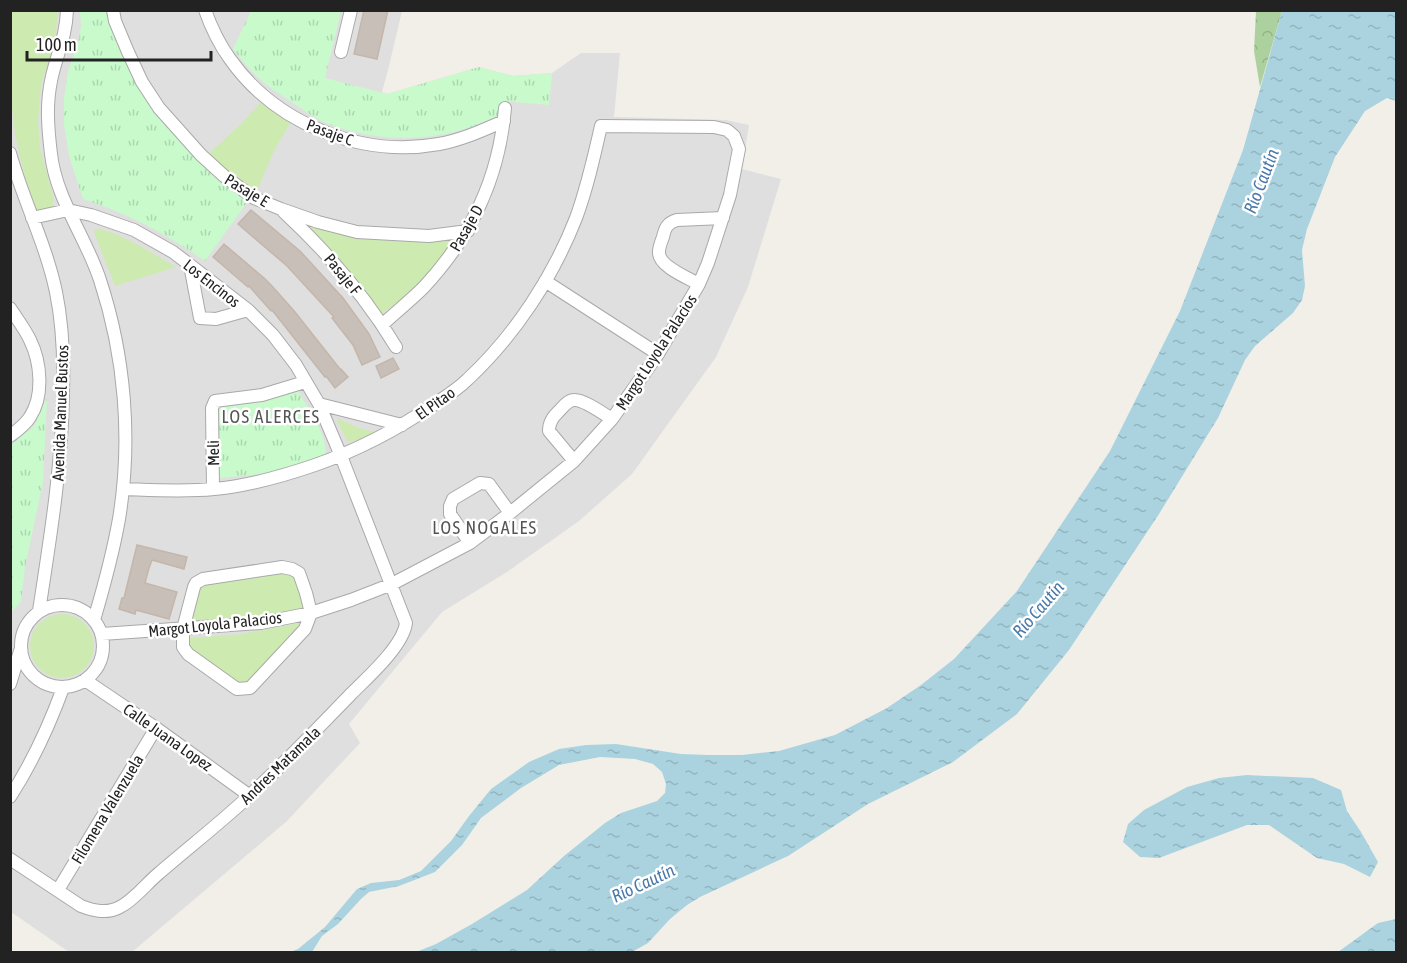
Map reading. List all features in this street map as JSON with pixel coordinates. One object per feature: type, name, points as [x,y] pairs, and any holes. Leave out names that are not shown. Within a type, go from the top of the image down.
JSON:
[{"type":"street","points":[[67,10],[65,35],[51,82],[48,109],[54,172],[68,210],[91,255],[105,298],[114,334],[124,412],[123,489],[115,543],[94,620]]},
{"type":"street","name":"Pasaje E","points":[[113,10],[115,21],[142,82],[159,108],[177,130],[224,177],[254,198],[318,222],[357,232],[429,236],[468,231]]},
{"type":"street","name":"Pasaje C","points":[[205,10],[213,31],[228,57],[252,86],[278,107],[307,125],[339,138],[372,145],[406,147],[439,144],[472,135],[504,121]]},
{"type":"street","points":[[341,51],[351,10]]},
{"type":"street","name":"Pasaje D","points":[[383,324],[423,288],[468,231],[490,181],[501,141],[505,108]]},
{"type":"street","name":"Margot Loyola Palacios","points":[[102,634],[261,623],[311,613],[351,600],[392,584],[470,543],[574,461],[612,419],[658,354],[699,284],[723,218],[739,149],[734,136],[727,130],[714,127],[601,126]]},
{"type":"street","name":"El Pitao","points":[[123,489],[213,489],[259,481],[341,456],[402,425],[446,396],[467,380],[502,342],[525,312],[556,262],[576,218],[591,173],[601,126]]},
{"type":"street","name":"Avenida Manuel Bustos","points":[[10,153],[47,256],[57,294],[64,370],[57,495],[39,611],[28,622],[21,636],[20,651],[10,684]]},
{"type":"street","name":"Pasaje F","points":[[281,209],[328,255],[383,324],[396,346]]},
{"type":"street","points":[[32,219],[68,210]]},
{"type":"street","name":"Los Encinos","points":[[68,210],[91,215],[134,230],[173,252],[248,310],[267,328],[285,349],[319,404],[392,584]]},
{"type":"street","points":[[699,284],[665,265],[660,259],[659,252],[666,227],[670,222],[677,220],[723,218]]},
{"type":"street","points":[[190,265],[200,318],[216,319],[248,310]]},
{"type":"street","points":[[545,280],[658,354]]},
{"type":"street","points":[[10,308],[30,340],[36,356],[40,387],[36,406],[30,417],[10,436]]},
{"type":"street","name":"Meli","points":[[213,489],[212,408],[215,401],[261,395],[305,382]]},
{"type":"street","points":[[574,461],[549,431],[552,419],[574,400],[612,419]]},
{"type":"street","points":[[319,404],[402,425]]},
{"type":"street","points":[[470,543],[450,514],[453,499],[480,483],[489,484],[510,513]]},
{"type":"street","points":[[282,567],[299,573],[311,613],[305,629],[250,688],[244,690],[237,689],[188,654],[183,647],[183,629],[196,583],[203,579],[282,567]]},
{"type":"street","name":"Andres Matamala","points":[[58,890],[91,910],[101,912],[123,906],[250,796],[371,674],[399,640],[405,631],[406,623],[392,584]]},
{"type":"street","points":[[20,651],[25,666],[34,678],[48,686],[63,688],[78,685],[91,676],[100,664],[104,649],[102,634],[94,620],[83,610],[68,605],[53,605],[39,611]]},
{"type":"street","name":"Calle Juana Lopez","points":[[85,680],[250,796]]},
{"type":"street","points":[[10,797],[32,759],[63,688]]},
{"type":"street","name":"Filomena Valenzuela","points":[[58,890],[156,728]]},
{"type":"street","points":[[10,859],[58,890]]},
{"type":"shaded area","points":[[11,11],[402,11],[382,92],[387,94],[479,67],[513,76],[552,73],[581,53],[620,53],[614,117],[726,120],[749,125],[742,169],[781,179],[748,287],[716,357],[632,474],[579,521],[507,572],[442,612],[349,724],[360,743],[287,821],[132,952],[69,952],[11,912]]},
{"type":"green space","points":[[10,11],[58,11],[55,41],[41,85],[38,121],[40,148],[54,199],[50,208],[40,212],[34,210],[30,201],[15,134],[11,100]]},
{"type":"green space","points":[[80,11],[106,11],[128,67],[151,106],[191,151],[248,201],[205,261],[146,225],[83,199],[69,156],[64,124],[64,98],[68,71],[79,40]]},
{"type":"green space","points":[[251,11],[341,11],[325,78],[387,94],[479,67],[513,76],[552,73],[549,105],[503,101],[501,114],[481,123],[439,135],[417,138],[373,136],[331,125],[319,120],[267,85],[233,49]]},
{"type":"green space","points":[[1256,11],[1282,11],[1260,87],[1254,51]]},
{"type":"green space","points":[[263,100],[292,120],[274,151],[256,193],[205,157]]},
{"type":"green space","points":[[306,223],[460,235],[436,267],[406,296],[381,314],[335,254]]},
{"type":"green space","points":[[97,229],[127,239],[176,267],[115,286],[95,235],[94,231]]},
{"type":"green space","points":[[296,388],[320,429],[326,454],[262,474],[218,480],[217,407]]},
{"type":"green space","points":[[47,398],[43,482],[25,567],[21,602],[11,612],[11,445],[34,426]]},
{"type":"green space","points":[[339,419],[375,432],[348,442],[337,421]]},
{"type":"green space","points":[[292,573],[296,580],[305,608],[255,619],[191,622],[197,590],[203,585]]},
{"type":"green space","points":[[56,614],[68,614],[85,623],[92,634],[94,646],[92,658],[85,669],[68,678],[56,678],[44,673],[35,664],[30,652],[30,640],[35,628],[44,619]]},
{"type":"green space","points":[[299,623],[300,628],[249,685],[238,683],[186,647],[185,644],[190,638],[242,634]]},
{"type":"water","name":"Río Cautín","points":[[1282,11],[1396,11],[1396,101],[1387,98],[1365,111],[1335,157],[1307,229],[1302,250],[1305,286],[1302,300],[1293,313],[1255,346],[1245,360],[1218,418],[1159,514],[1069,650],[1017,714],[953,762],[868,804],[788,856],[687,905],[670,919],[648,943],[632,952],[416,952],[472,924],[527,890],[605,823],[621,813],[657,801],[665,793],[666,784],[662,772],[653,764],[635,759],[600,757],[559,765],[521,788],[481,818],[462,845],[435,872],[399,886],[369,892],[338,924],[322,936],[312,952],[290,952],[298,949],[325,927],[357,889],[371,883],[399,880],[421,871],[451,841],[491,789],[529,762],[559,749],[586,745],[616,744],[681,754],[708,755],[742,755],[779,751],[835,735],[887,708],[954,659],[1017,591],[1110,451],[1180,311],[1243,150]]},
{"type":"water","points":[[1247,775],[1313,778],[1341,790],[1347,811],[1378,862],[1370,877],[1344,864],[1317,858],[1269,825],[1247,825],[1159,858],[1140,857],[1123,842],[1128,824],[1144,810],[1187,787],[1219,778]]},
{"type":"water","points":[[1396,919],[1396,952],[1338,952],[1378,923]]},
{"type":"building","points":[[364,10],[388,10],[377,59],[354,54]]},
{"type":"building","points":[[251,210],[300,251],[343,298],[369,334],[380,357],[362,365],[353,345],[332,318],[334,317],[287,266],[238,224]]},
{"type":"building","points":[[224,244],[272,286],[348,377],[335,388],[272,310],[249,286],[213,257]]},
{"type":"building","points":[[393,358],[399,369],[381,378],[376,366]]},
{"type":"building","points":[[137,545],[187,557],[184,569],[152,560],[149,568],[145,583],[177,592],[169,619],[136,610],[135,614],[119,609],[122,598],[124,598]]},
{"type":"district","name":"LOS ALERCES","points":[[271,416]]},
{"type":"district","name":"LOS NOGALES","points":[[485,527]]}]
